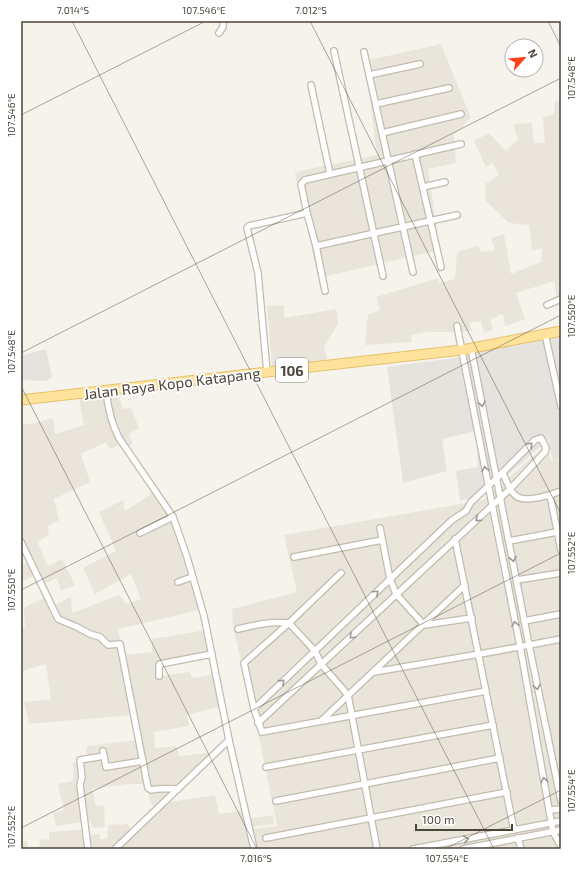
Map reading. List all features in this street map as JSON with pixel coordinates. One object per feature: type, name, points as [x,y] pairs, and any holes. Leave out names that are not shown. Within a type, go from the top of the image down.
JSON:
[{"type":"main road","name":"Jalan Raya Kopo Katapang","points":[[21,400],[467,349],[561,331]]},
{"type":"street","points":[[219,33],[223,27],[223,21]]},
{"type":"street","points":[[334,51],[383,276]]},
{"type":"street","points":[[364,52],[413,272]]},
{"type":"street","points":[[369,76],[420,64]]},
{"type":"street","points":[[311,86],[330,174]]},
{"type":"street","points":[[376,104],[449,88]]},
{"type":"street","points":[[382,133],[461,114]]},
{"type":"street","points":[[325,291],[316,246],[307,213],[301,184],[302,182],[304,180],[461,144]]},
{"type":"street","points":[[415,154],[441,267]]},
{"type":"street","points":[[423,187],[445,182]]},
{"type":"street","points":[[267,372],[258,273],[247,228],[249,226],[307,213]]},
{"type":"street","points":[[316,246],[457,215]]},
{"type":"street","points":[[547,305],[561,299]]},
{"type":"street","points":[[457,326],[467,349],[497,478],[524,621],[561,801]]},
{"type":"street","points":[[545,334],[561,406]]},
{"type":"street","points":[[467,349],[488,486],[520,646],[551,823],[556,839],[561,846]]},
{"type":"street","points":[[106,391],[111,420],[119,438],[173,517],[187,557],[204,616],[229,740],[254,849]]},
{"type":"street","points":[[254,709],[452,520],[466,511],[471,502],[536,440],[539,438],[542,439],[546,448],[545,452],[510,489],[258,723]]},
{"type":"street","points":[[503,473],[510,489],[518,498],[532,498],[550,495],[561,491]]},
{"type":"street","points":[[550,495],[561,550]]},
{"type":"street","points":[[140,533],[173,517]]},
{"type":"street","points":[[380,528],[390,579],[396,594],[424,625]]},
{"type":"street","points":[[509,541],[557,532]]},
{"type":"street","points":[[455,539],[514,830]]},
{"type":"street","points":[[294,557],[382,540]]},
{"type":"street","points":[[21,542],[58,620],[100,637],[108,645],[120,644],[149,790],[162,788],[166,790],[178,789]]},
{"type":"street","points":[[341,573],[289,623],[244,663],[254,709],[258,723],[263,732],[486,691]]},
{"type":"street","points":[[517,580],[561,573]]},
{"type":"street","points":[[178,582],[192,577]]},
{"type":"street","points":[[320,721],[374,672],[465,585]]},
{"type":"street","points":[[524,621],[561,614]]},
{"type":"street","points":[[424,625],[472,618]]},
{"type":"street","points":[[238,629],[280,622],[289,623],[315,651],[321,664],[348,695],[377,849]]},
{"type":"street","points":[[374,672],[561,639]]},
{"type":"street","points":[[159,676],[160,664],[212,654]]},
{"type":"street","points":[[266,767],[493,725]]},
{"type":"street","points":[[115,849],[229,740]]},
{"type":"street","points":[[88,849],[80,785],[82,776],[80,760],[104,753],[106,767],[143,761]]},
{"type":"street","points":[[276,800],[500,758]]},
{"type":"street","points":[[266,838],[507,792]]},
{"type":"street","points":[[549,810],[561,808]]},
{"type":"street","points":[[414,849],[561,822]]},
{"type":"street","points":[[463,849],[561,830]]},
{"type":"street","points":[[518,838],[520,849]]},
{"type":"shaded area","points":[[441,44],[471,118],[454,135],[456,163],[428,169],[440,250],[318,278],[295,172],[377,155],[365,61]]},
{"type":"shaded area","points":[[561,100],[561,300],[557,301],[554,281],[516,293],[525,319],[505,326],[503,314],[490,319],[493,330],[484,332],[481,321],[469,323],[472,331],[426,332],[411,335],[412,342],[365,345],[368,315],[380,310],[376,297],[438,278],[439,283],[455,279],[457,252],[478,246],[481,252],[495,250],[491,238],[504,234],[511,274],[541,262],[542,248],[532,251],[529,225],[509,223],[486,201],[485,184],[499,175],[493,163],[486,167],[474,141],[489,133],[506,151],[518,139],[513,124],[532,123],[534,143],[545,143],[543,117],[554,114],[555,101]]},
{"type":"shaded area","points":[[284,305],[284,318],[336,309],[338,324],[324,347],[327,360],[272,366],[267,306]]},
{"type":"shaded area","points":[[560,334],[561,459],[553,461],[548,440],[486,494],[460,501],[456,471],[478,467],[476,431],[442,439],[447,471],[403,483],[387,367],[455,358]]},
{"type":"shaded area","points":[[46,349],[52,377],[47,381],[23,380],[23,397],[21,396],[21,356]]},
{"type":"shaded area","points":[[119,396],[123,409],[131,408],[139,428],[129,434],[133,444],[124,448],[121,444],[110,449],[106,442],[81,454],[90,482],[54,499],[59,520],[47,527],[49,535],[37,542],[48,566],[62,559],[75,585],[61,591],[57,578],[42,585],[37,574],[21,582],[21,566],[30,561],[25,551],[21,553],[21,425],[36,423],[53,418],[55,434],[84,425],[79,399]]},
{"type":"shaded area","points":[[546,445],[551,461],[561,460],[561,849],[256,849],[251,829],[277,826],[258,732],[233,627],[232,609],[297,592],[284,535],[483,500]]},
{"type":"shaded area","points":[[154,492],[169,515],[200,610],[118,629],[123,655],[152,652],[152,639],[206,630],[211,656],[160,667],[160,676],[190,672],[192,678],[217,674],[223,706],[187,715],[189,726],[154,732],[155,748],[176,746],[179,756],[217,752],[159,810],[170,802],[215,795],[219,814],[247,810],[248,819],[273,815],[274,824],[249,827],[254,849],[21,849],[21,842],[27,841],[28,848],[40,846],[39,840],[49,839],[49,832],[87,829],[87,836],[99,834],[100,839],[107,839],[108,825],[128,824],[131,831],[155,813],[145,784],[127,784],[92,789],[96,806],[104,805],[105,827],[93,828],[90,821],[56,826],[53,813],[64,810],[58,784],[73,781],[73,763],[86,760],[87,746],[138,740],[132,715],[29,724],[24,702],[51,699],[46,664],[22,671],[21,666],[21,629],[25,627],[24,608],[47,596],[55,605],[71,597],[72,613],[119,595],[126,604],[141,599],[131,574],[95,594],[83,568],[116,551],[99,512],[123,500],[125,511]]}]
